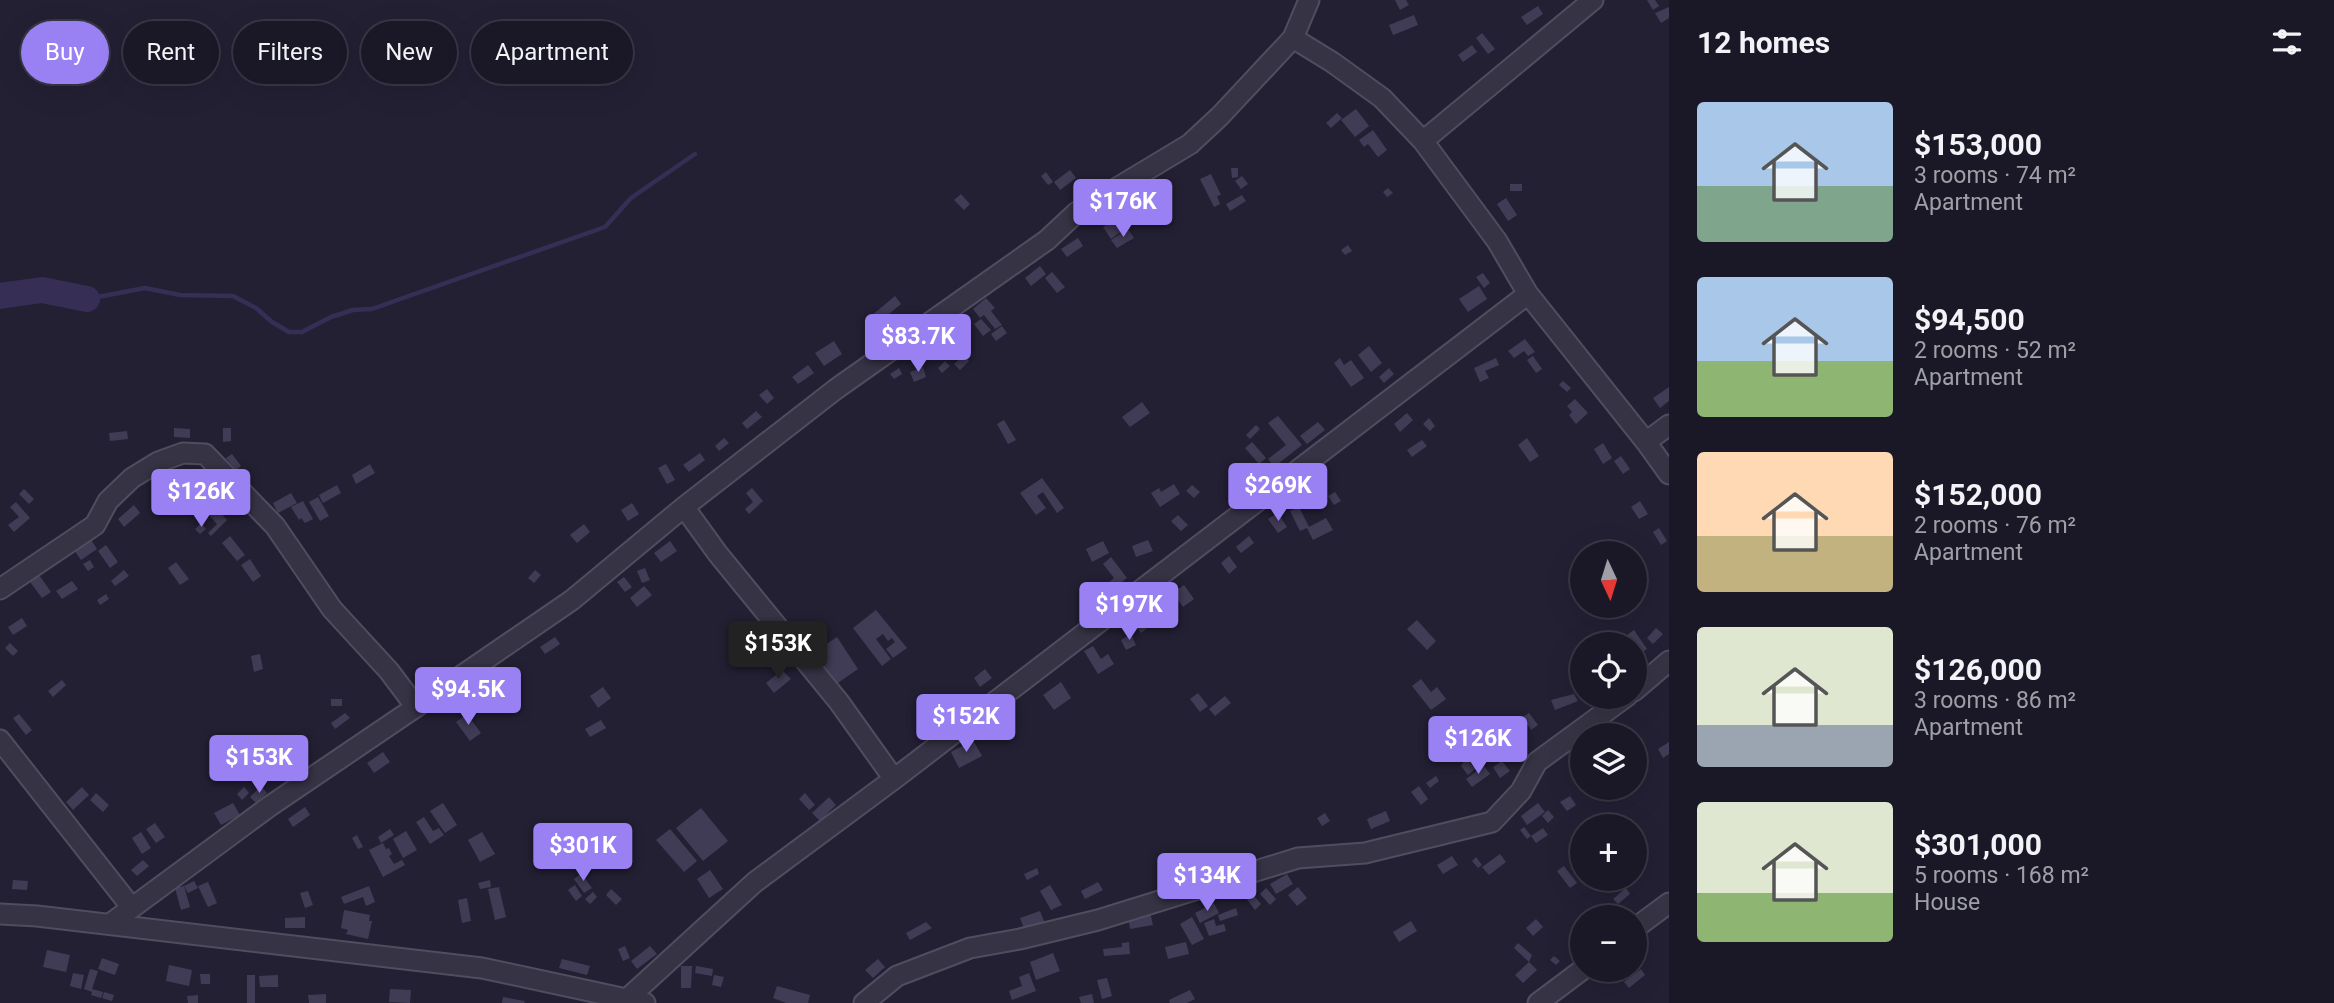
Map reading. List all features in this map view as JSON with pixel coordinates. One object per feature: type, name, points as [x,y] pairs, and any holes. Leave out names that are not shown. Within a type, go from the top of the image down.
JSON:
[{"type":"street","points":[[110,924],[270,806],[572,600],[836,389],[1047,240],[1077,212],[1189,144],[1220,116],[1293,38],[1309,0]]},
{"type":"street","points":[[1423,141],[1593,0]]},
{"type":"street","points":[[1293,38],[1382,98],[1423,141],[1496,241],[1528,295],[1669,474]]},
{"type":"street","points":[[0,914],[110,924],[482,968],[636,1001],[755,882],[1528,295]]},
{"type":"street","points":[[1646,442],[1669,425]]},
{"type":"street","points":[[0,589],[94,525],[108,501],[132,478],[158,462],[183,453],[205,454],[275,526],[332,609],[389,671],[416,707]]},
{"type":"street","points":[[684,508],[838,702],[894,779]]},
{"type":"street","points":[[1647,680],[1669,661]]},
{"type":"street","points":[[864,1003],[897,976],[970,948],[1098,920],[1298,858],[1365,853],[1492,822],[1521,790],[1537,762],[1609,709]]},
{"type":"street","points":[[0,740],[132,908]]},
{"type":"street","points":[[1647,919],[1669,903]]},
{"type":"street","points":[[1549,1000],[1570,981]]},
{"type":"building","points":[[1395,0],[1406,0],[1409,5],[1400,10]]},
{"type":"building","points":[[1647,0],[1655,0],[1659,6],[1653,10]]},
{"type":"building","points":[[1538,6],[1543,14],[1527,25],[1521,17]]},
{"type":"building","points":[[1669,7],[1669,18],[1661,23],[1655,13]]},
{"type":"building","points":[[1414,15],[1418,25],[1393,35],[1389,25]]},
{"type":"building","points":[[1482,33],[1495,49],[1488,54],[1476,38]]},
{"type":"building","points":[[1472,45],[1477,52],[1463,62],[1458,55]]},
{"type":"building","points":[[1356,109],[1369,126],[1355,137],[1341,120]]},
{"type":"building","points":[[1337,113],[1342,118],[1331,128],[1326,123]]},
{"type":"building","points":[[1373,130],[1387,150],[1378,157],[1368,144],[1364,147],[1359,140]]},
{"type":"building","points":[[1231,168],[1238,168],[1238,177],[1232,178]]},
{"type":"building","points":[[1070,170],[1076,178],[1060,190],[1054,182]]},
{"type":"building","points":[[1046,172],[1053,182],[1048,185],[1041,176]]},
{"type":"building","points":[[1211,174],[1221,195],[1217,196],[1220,204],[1214,207],[1200,179]]},
{"type":"building","points":[[1242,176],[1248,184],[1241,189],[1235,181]]},
{"type":"building","points":[[1510,184],[1522,184],[1522,191],[1510,191]]},
{"type":"building","points":[[1388,188],[1393,193],[1387,197],[1383,192]]},
{"type":"building","points":[[961,194],[970,204],[964,210],[954,200]]},
{"type":"building","points":[[1242,195],[1246,201],[1230,211],[1226,204]]},
{"type":"building","points":[[1506,198],[1517,215],[1508,221],[1497,204]]},
{"type":"building","points":[[1121,216],[1128,227],[1111,239],[1103,227]]},
{"type":"building","points":[[1128,229],[1134,238],[1117,248],[1111,240]]},
{"type":"building","points":[[1078,238],[1083,246],[1067,257],[1061,249]]},
{"type":"building","points":[[1348,245],[1352,251],[1345,255],[1341,250]]},
{"type":"building","points":[[1040,266],[1046,274],[1031,286],[1025,278]]},
{"type":"building","points":[[1052,272],[1065,287],[1057,293],[1045,278]]},
{"type":"building","points":[[1483,273],[1490,283],[1484,288],[1476,277]]},
{"type":"building","points":[[1479,286],[1487,299],[1468,312],[1459,299]]},
{"type":"building","points":[[895,296],[901,304],[877,324],[871,316]]},
{"type":"building","points":[[986,298],[995,308],[991,311],[1002,325],[995,329],[984,315],[980,318],[973,309]]},
{"type":"building","points":[[981,319],[991,330],[983,336],[974,324]]},
{"type":"building","points":[[1002,326],[1007,333],[996,341],[991,334]]},
{"type":"building","points":[[944,333],[959,354],[951,359],[937,338]]},
{"type":"building","points":[[1525,339],[1535,352],[1528,356],[1524,351],[1514,358],[1508,351]]},
{"type":"building","points":[[834,341],[842,354],[824,366],[815,353]]},
{"type":"building","points":[[1369,346],[1382,363],[1371,372],[1358,355]]},
{"type":"building","points":[[964,355],[969,361],[960,370],[954,364]]},
{"type":"building","points":[[1533,356],[1542,369],[1536,373],[1527,360]]},
{"type":"building","points":[[1340,358],[1344,365],[1351,360],[1364,378],[1351,387],[1334,363]]},
{"type":"building","points":[[1496,358],[1499,365],[1485,371],[1489,378],[1480,382],[1474,368]]},
{"type":"building","points":[[945,361],[950,366],[942,373],[938,368]]},
{"type":"building","points":[[808,365],[814,373],[798,384],[792,377]]},
{"type":"building","points":[[923,367],[926,377],[914,382],[910,372]]},
{"type":"building","points":[[899,368],[902,374],[894,379],[890,374]]},
{"type":"building","points":[[1389,368],[1394,374],[1384,383],[1379,377]]},
{"type":"building","points":[[1563,381],[1571,388],[1567,392],[1559,385]]},
{"type":"building","points":[[1669,387],[1669,401],[1660,408],[1653,398]]},
{"type":"building","points":[[767,389],[774,398],[767,404],[759,395]]},
{"type":"building","points":[[1575,399],[1588,413],[1576,424],[1569,415],[1572,412],[1567,406]]},
{"type":"building","points":[[1142,402],[1150,413],[1130,427],[1122,417]]},
{"type":"building","points":[[756,411],[762,417],[747,429],[742,423]]},
{"type":"building","points":[[1407,413],[1413,420],[1400,432],[1394,424]]},
{"type":"building","points":[[1278,416],[1302,445],[1274,467],[1268,459],[1286,445],[1268,423]]},
{"type":"building","points":[[1429,418],[1435,426],[1430,431],[1423,424]]},
{"type":"building","points":[[1004,420],[1016,440],[1008,444],[997,424]]},
{"type":"building","points":[[1318,422],[1325,430],[1307,444],[1300,436]]},
{"type":"building","points":[[1256,425],[1260,429],[1250,439],[1246,435]]},
{"type":"building","points":[[174,428],[190,429],[190,438],[174,437]]},
{"type":"building","points":[[223,428],[231,428],[231,441],[223,442]]},
{"type":"building","points":[[127,431],[128,439],[110,441],[109,433]]},
{"type":"building","points":[[724,438],[729,443],[719,451],[715,446]]},
{"type":"building","points":[[1527,438],[1539,456],[1530,462],[1518,445]]},
{"type":"building","points":[[1422,440],[1427,446],[1412,457],[1407,450]]},
{"type":"building","points":[[1252,442],[1266,458],[1259,464],[1245,448]]},
{"type":"building","points":[[1603,443],[1612,458],[1603,464],[1594,449]]},
{"type":"building","points":[[700,453],[705,460],[689,472],[683,465]]},
{"type":"building","points":[[232,454],[241,466],[236,470],[226,458]]},
{"type":"building","points":[[1621,456],[1630,469],[1623,474],[1614,461]]},
{"type":"building","points":[[370,464],[375,473],[356,484],[352,475]]},
{"type":"building","points":[[666,464],[675,480],[667,484],[658,468]]},
{"type":"building","points":[[1042,478],[1064,508],[1057,513],[1043,492],[1037,496],[1046,508],[1036,515],[1020,493]]},
{"type":"building","points":[[1316,483],[1322,491],[1304,506],[1298,497]]},
{"type":"building","points":[[1174,484],[1180,494],[1160,507],[1151,493],[1159,488],[1161,492]]},
{"type":"building","points":[[337,485],[341,493],[323,503],[319,495]]},
{"type":"building","points":[[1192,485],[1200,492],[1194,498],[1186,491]]},
{"type":"building","points":[[752,488],[763,501],[749,514],[745,509],[753,502],[746,493]]},
{"type":"building","points":[[24,489],[34,499],[29,504],[19,494]]},
{"type":"building","points":[[1335,492],[1341,501],[1334,505],[1328,496]]},
{"type":"building","points":[[291,493],[297,503],[278,513],[273,503]]},
{"type":"building","points":[[318,497],[329,516],[320,521],[309,502]]},
{"type":"building","points":[[303,501],[313,519],[305,523],[301,518],[299,520],[291,507]]},
{"type":"building","points":[[1640,501],[1648,514],[1639,519],[1631,507]]},
{"type":"building","points":[[16,502],[30,518],[14,532],[8,525],[19,517],[10,507]]},
{"type":"building","points":[[632,503],[639,514],[628,521],[621,510]]},
{"type":"building","points":[[134,505],[140,513],[124,527],[118,519]]},
{"type":"building","points":[[214,505],[227,520],[211,536],[208,533],[217,524],[206,512]]},
{"type":"building","points":[[1299,507],[1309,527],[1326,518],[1333,530],[1313,540],[1307,528],[1300,531],[1290,511]]},
{"type":"building","points":[[1278,513],[1287,527],[1278,533],[1268,519]]},
{"type":"building","points":[[1178,515],[1188,525],[1181,531],[1171,521]]},
{"type":"building","points":[[201,523],[206,529],[200,534],[195,529]]},
{"type":"building","points":[[584,524],[590,532],[577,543],[570,535]]},
{"type":"building","points":[[1659,528],[1667,541],[1661,545],[1653,532]]},
{"type":"building","points":[[230,536],[245,555],[237,561],[222,543]]},
{"type":"building","points":[[1249,536],[1254,543],[1241,553],[1236,547]]},
{"type":"building","points":[[90,538],[97,549],[81,560],[74,550]]},
{"type":"building","points":[[1148,540],[1153,551],[1136,557],[1132,546]]},
{"type":"building","points":[[670,541],[677,551],[661,562],[654,553]]},
{"type":"building","points":[[1103,541],[1109,553],[1092,562],[1086,549]]},
{"type":"building","points":[[106,545],[118,562],[110,568],[98,551]]},
{"type":"building","points":[[1229,556],[1237,567],[1229,574],[1221,563]]},
{"type":"building","points":[[1111,557],[1127,578],[1109,592],[1104,586],[1114,578],[1103,564]]},
{"type":"building","points":[[250,559],[261,576],[253,582],[241,565]]},
{"type":"building","points":[[90,560],[94,567],[88,571],[83,564]]},
{"type":"building","points":[[176,562],[189,579],[180,585],[168,568]]},
{"type":"building","points":[[645,568],[650,580],[642,583],[637,571]]},
{"type":"building","points":[[124,570],[129,576],[115,586],[111,581]]},
{"type":"building","points":[[535,570],[541,575],[534,583],[528,578]]},
{"type":"building","points":[[39,575],[51,592],[42,598],[30,582]]},
{"type":"building","points":[[624,577],[632,587],[625,592],[617,582]]},
{"type":"building","points":[[72,581],[78,589],[62,599],[56,591]]},
{"type":"building","points":[[1184,585],[1194,599],[1183,607],[1173,593]]},
{"type":"building","points":[[644,586],[652,595],[637,607],[630,598]]},
{"type":"building","points":[[106,594],[109,599],[100,605],[97,600]]},
{"type":"building","points":[[876,610],[907,648],[893,658],[886,649],[895,642],[892,638],[888,641],[883,634],[876,639],[891,659],[882,666],[853,628]]},
{"type":"building","points":[[1149,613],[1155,622],[1141,633],[1134,624]]},
{"type":"building","points":[[22,618],[27,626],[13,635],[8,627]]},
{"type":"building","points":[[1417,620],[1436,641],[1427,650],[1407,629]]},
{"type":"building","points":[[1656,628],[1663,634],[1653,644],[1647,638]]},
{"type":"building","points":[[1131,634],[1136,645],[1126,650],[1121,640]]},
{"type":"building","points":[[555,637],[560,644],[545,654],[540,647]]},
{"type":"building","points":[[837,637],[858,669],[835,685],[813,653]]},
{"type":"building","points":[[10,643],[18,651],[13,656],[5,648]]},
{"type":"building","points":[[1093,646],[1101,659],[1108,654],[1114,664],[1098,674],[1084,651]]},
{"type":"building","points":[[260,654],[263,669],[254,672],[251,656]]},
{"type":"building","points":[[985,669],[992,678],[980,687],[974,678]]},
{"type":"building","points":[[782,670],[791,679],[774,693],[766,683]]},
{"type":"building","points":[[1421,679],[1431,692],[1437,687],[1446,699],[1431,710],[1412,686]]},
{"type":"building","points":[[62,680],[66,685],[53,697],[48,691]]},
{"type":"building","points":[[482,680],[494,696],[477,708],[466,692]]},
{"type":"building","points":[[1061,682],[1071,698],[1054,710],[1043,695]]},
{"type":"building","points":[[603,687],[611,698],[598,708],[590,696]]},
{"type":"building","points":[[1198,693],[1208,706],[1200,712],[1190,699]]},
{"type":"building","points":[[502,694],[512,709],[506,714],[496,699]]},
{"type":"building","points":[[1570,695],[1570,704],[1555,710],[1551,700]]},
{"type":"building","points":[[1225,696],[1231,703],[1215,716],[1209,709]]},
{"type":"building","points":[[331,699],[342,699],[342,706],[331,706]]},
{"type":"building","points":[[935,711],[943,722],[930,732],[922,722]]},
{"type":"building","points":[[345,713],[350,718],[335,729],[331,723]]},
{"type":"building","points":[[1529,713],[1538,725],[1531,730],[1523,717]]},
{"type":"building","points":[[19,714],[32,730],[26,735],[13,718]]},
{"type":"building","points":[[467,714],[481,733],[470,741],[456,722]]},
{"type":"building","points":[[601,720],[606,728],[590,737],[585,729]]},
{"type":"building","points":[[973,740],[982,756],[959,768],[951,752]]},
{"type":"building","points":[[1669,742],[1669,754],[1663,758],[1658,749]]},
{"type":"building","points":[[383,752],[390,762],[374,773],[367,763]]},
{"type":"building","points":[[1466,758],[1475,769],[1468,775],[1461,766]]},
{"type":"building","points":[[1502,761],[1510,771],[1500,778],[1493,767]]},
{"type":"building","points":[[271,764],[284,771],[280,778],[267,771]]},
{"type":"building","points":[[1484,766],[1490,774],[1472,787],[1466,779]]},
{"type":"building","points":[[1436,776],[1439,781],[1430,788],[1426,783]]},
{"type":"building","points":[[261,786],[267,793],[256,803],[250,797]]},
{"type":"building","points":[[1419,786],[1428,799],[1421,805],[1411,792]]},
{"type":"building","points":[[82,787],[89,795],[73,810],[66,802]]},
{"type":"building","points":[[244,787],[249,793],[242,800],[237,794]]},
{"type":"building","points":[[96,793],[109,805],[103,812],[90,800]]},
{"type":"building","points":[[805,793],[815,805],[809,810],[799,799]]},
{"type":"building","points":[[1570,796],[1570,800],[1576,805],[1567,811],[1560,802]]},
{"type":"building","points":[[829,797],[836,805],[820,821],[812,813]]},
{"type":"building","points":[[233,803],[240,815],[221,825],[214,813]]},
{"type":"building","points":[[443,803],[457,825],[445,833],[430,811]]},
{"type":"building","points":[[1538,803],[1545,812],[1527,825],[1521,816]]},
{"type":"building","points":[[305,807],[310,815],[293,827],[288,819]]},
{"type":"building","points":[[701,808],[728,841],[703,861],[676,828]]},
{"type":"building","points":[[1548,810],[1554,817],[1548,823],[1542,816]]},
{"type":"building","points":[[1386,811],[1390,821],[1371,829],[1367,819]]},
{"type":"building","points":[[1325,813],[1330,821],[1322,826],[1317,818]]},
{"type":"building","points":[[424,817],[433,831],[439,828],[444,835],[430,844],[416,822]]},
{"type":"building","points":[[155,823],[165,837],[156,843],[146,829]]},
{"type":"building","points":[[1524,827],[1531,836],[1527,839],[1520,830]]},
{"type":"building","points":[[1543,828],[1548,835],[1536,843],[1531,836]]},
{"type":"building","points":[[390,829],[394,835],[381,843],[378,837]]},
{"type":"building","points":[[670,829],[697,861],[684,872],[656,840]]},
{"type":"building","points":[[406,831],[417,850],[403,858],[393,839]]},
{"type":"building","points":[[141,832],[151,848],[142,854],[132,838]]},
{"type":"building","points":[[482,832],[495,854],[480,862],[468,840]]},
{"type":"building","points":[[357,835],[363,847],[358,849],[352,838]]},
{"type":"building","points":[[383,843],[386,849],[389,848],[392,854],[389,856],[394,864],[402,860],[405,865],[383,877],[369,850]]},
{"type":"building","points":[[1500,854],[1506,862],[1489,875],[1482,867]]},
{"type":"building","points":[[1452,856],[1458,865],[1443,874],[1437,865]]},
{"type":"building","points":[[1476,857],[1482,865],[1478,868],[1472,861]]},
{"type":"building","points":[[143,860],[149,866],[137,876],[131,870]]},
{"type":"building","points":[[1564,866],[1570,874],[1570,888],[1557,871]]},
{"type":"building","points":[[1037,868],[1039,874],[1027,880],[1024,874]]},
{"type":"building","points":[[710,870],[723,889],[709,898],[697,879]]},
{"type":"building","points":[[581,873],[592,888],[584,893],[574,879]]},
{"type":"building","points":[[1287,874],[1293,884],[1276,894],[1270,884]]},
{"type":"building","points":[[13,880],[28,881],[27,890],[12,889]]},
{"type":"building","points":[[490,880],[491,887],[480,889],[478,883]]},
{"type":"building","points":[[194,881],[198,888],[188,893],[184,886]]},
{"type":"building","points":[[208,882],[217,903],[208,907],[198,886]]},
{"type":"building","points":[[1098,882],[1103,890],[1085,899],[1081,891]]},
{"type":"building","points":[[575,885],[582,896],[576,901],[568,890]]},
{"type":"building","points":[[1050,885],[1062,905],[1051,910],[1040,891]]},
{"type":"building","points":[[184,886],[190,907],[181,910],[175,888]]},
{"type":"building","points":[[369,886],[375,902],[366,906],[363,897],[344,904],[341,897]]},
{"type":"building","points":[[499,887],[506,917],[495,920],[488,889]]},
{"type":"building","points":[[1298,887],[1307,898],[1297,906],[1288,895]]},
{"type":"building","points":[[1266,888],[1276,899],[1270,905],[1260,894]]},
{"type":"building","points":[[611,889],[622,899],[616,905],[606,895]]},
{"type":"building","points":[[308,891],[313,905],[305,908],[300,893]]},
{"type":"building","points":[[1622,891],[1630,894],[1618,904],[1613,899]]},
{"type":"building","points":[[593,892],[597,897],[590,904],[585,899]]},
{"type":"building","points":[[1252,893],[1261,904],[1255,910],[1246,898]]},
{"type":"building","points":[[467,898],[471,921],[462,923],[458,900]]},
{"type":"building","points":[[1214,903],[1219,913],[1200,923],[1195,913]]},
{"type":"building","points":[[1236,908],[1238,915],[1220,921],[1218,915]]},
{"type":"building","points":[[344,910],[370,915],[369,921],[372,921],[368,939],[346,934],[348,930],[341,928]]},
{"type":"building","points":[[1040,911],[1045,924],[1025,931],[1020,918]]},
{"type":"building","points":[[1150,912],[1153,925],[1130,929],[1128,916]]},
{"type":"building","points":[[305,917],[305,928],[285,928],[285,918]]},
{"type":"building","points":[[1192,917],[1204,939],[1192,945],[1180,924]]},
{"type":"building","points":[[1214,919],[1216,926],[1224,924],[1226,931],[1209,936],[1204,923]]},
{"type":"building","points":[[1536,919],[1543,927],[1533,936],[1526,928]]},
{"type":"building","points":[[1411,921],[1417,931],[1399,942],[1393,932]]},
{"type":"building","points":[[926,922],[932,928],[910,940],[906,933]]},
{"type":"building","points":[[1129,942],[1130,954],[1104,956],[1103,949],[1122,947],[1122,943]]},
{"type":"building","points":[[1186,942],[1189,954],[1168,959],[1165,947]]},
{"type":"building","points":[[1518,943],[1532,955],[1529,962],[1514,948]]},
{"type":"building","points":[[625,946],[630,958],[623,961],[618,949]]},
{"type":"building","points":[[650,946],[657,954],[637,969],[631,961]]},
{"type":"building","points":[[47,950],[70,955],[66,972],[43,967]]},
{"type":"building","points":[[1053,953],[1060,971],[1036,980],[1030,962]]},
{"type":"building","points":[[1554,956],[1560,961],[1556,965],[1550,960]]},
{"type":"building","points":[[102,958],[119,964],[115,975],[98,969]]},
{"type":"building","points":[[562,959],[590,966],[587,975],[559,968]]},
{"type":"building","points":[[878,959],[885,967],[873,978],[865,970]]},
{"type":"building","points":[[1529,962],[1537,970],[1523,983],[1515,975]]},
{"type":"building","points":[[169,965],[192,970],[189,986],[166,981]]},
{"type":"building","points":[[681,966],[692,966],[691,988],[681,988]]},
{"type":"building","points":[[696,966],[713,969],[712,976],[695,973]]},
{"type":"building","points":[[90,969],[98,971],[92,989],[103,992],[101,998],[84,989]]},
{"type":"building","points":[[73,973],[84,975],[81,989],[70,986]]},
{"type":"building","points":[[1029,973],[1036,991],[1012,1000],[1009,991],[1022,986],[1019,977]]},
{"type":"building","points":[[200,974],[210,974],[210,984],[201,984]]},
{"type":"building","points":[[247,975],[255,975],[255,1003],[247,1003]]},
{"type":"building","points":[[278,975],[278,987],[260,987],[259,976]]},
{"type":"building","points":[[714,975],[724,977],[721,987],[712,985]]},
{"type":"building","points":[[1107,978],[1112,996],[1102,999],[1097,980]]},
{"type":"building","points":[[1624,982],[1636,982],[1629,988]]},
{"type":"building","points":[[777,986],[810,995],[808,1003],[786,1003],[773,998]]},
{"type":"building","points":[[390,989],[411,990],[410,1003],[389,1002]]},
{"type":"building","points":[[1190,990],[1195,999],[1187,1003],[1170,1003],[1169,1000]]},
{"type":"building","points":[[104,992],[114,995],[112,1001],[102,998]]},
{"type":"building","points":[[326,994],[326,1003],[309,1003],[308,995]]},
{"type":"building","points":[[1092,994],[1094,1003],[1081,1003],[1079,997]]},
{"type":"building","points":[[198,995],[198,1003],[188,1003],[187,996]]},
{"type":"building","points":[[503,997],[525,1001],[502,1003]]},
{"type":"waterway","points":[[87,299],[145,288],[180,295],[233,296],[256,308],[289,332],[302,332],[331,317],[353,310],[372,309],[605,227],[631,198],[695,154]]},
{"type":"waterway","points":[[0,296],[42,290],[87,299]]}]
